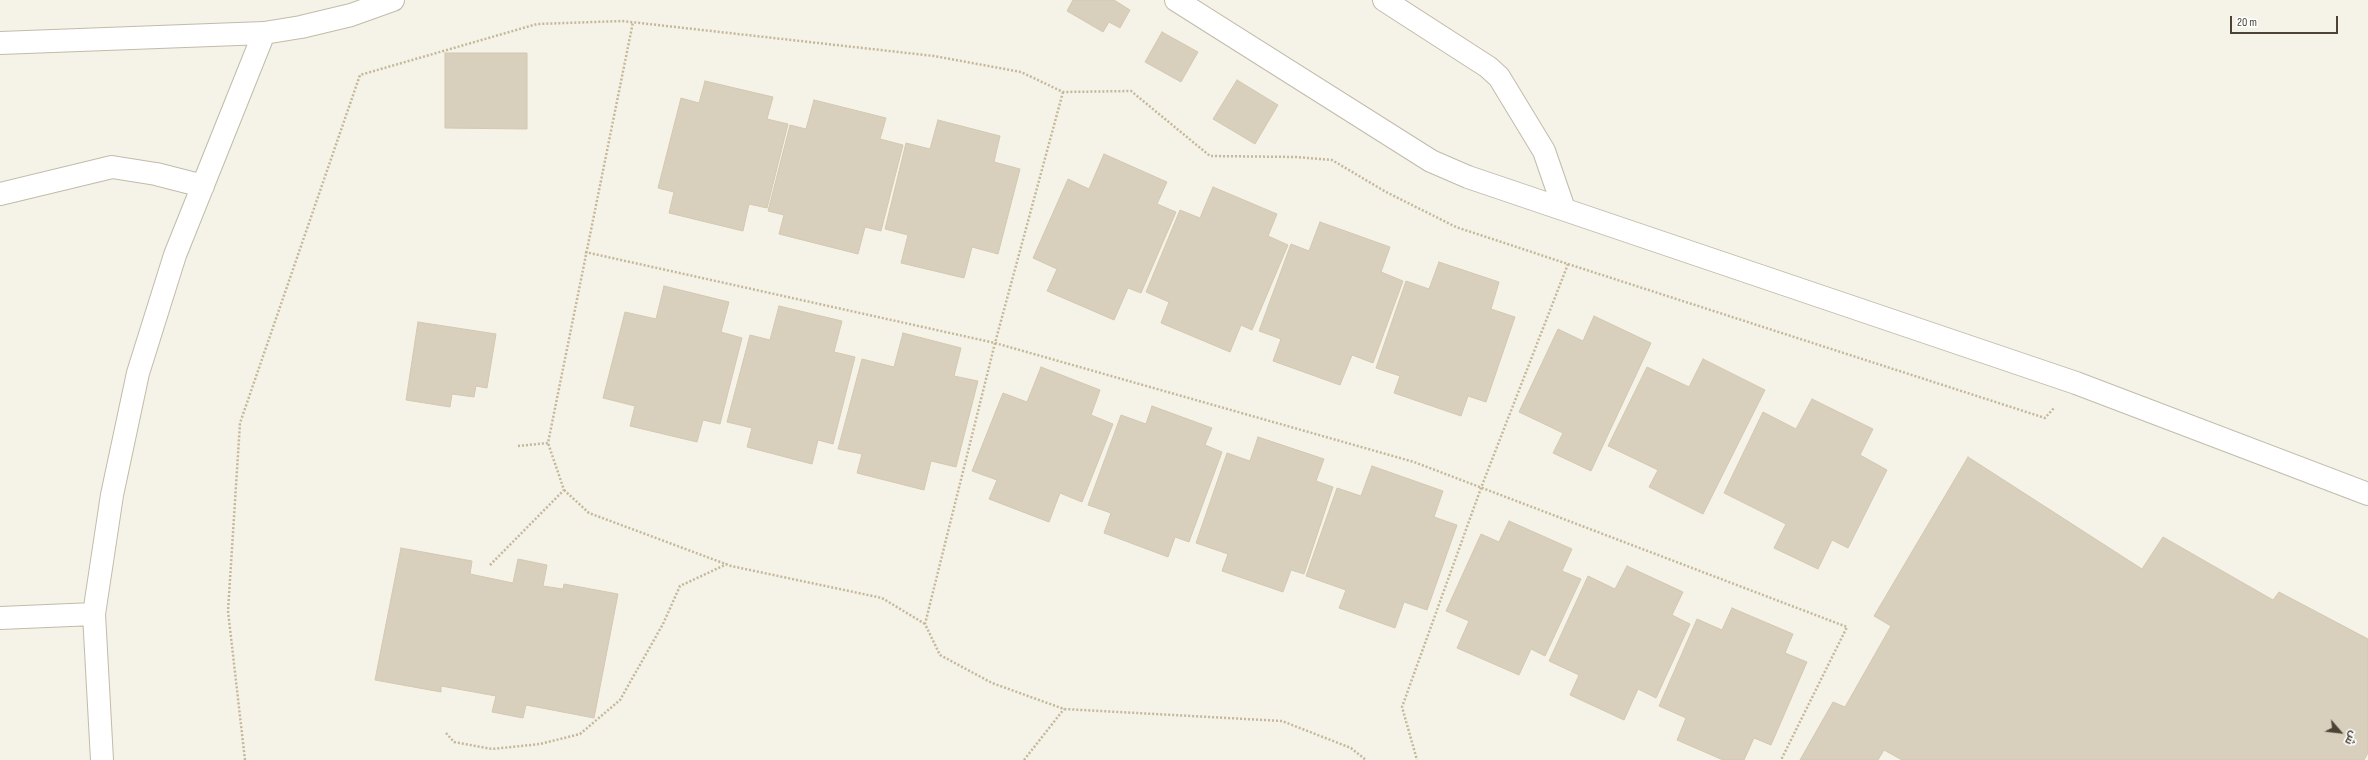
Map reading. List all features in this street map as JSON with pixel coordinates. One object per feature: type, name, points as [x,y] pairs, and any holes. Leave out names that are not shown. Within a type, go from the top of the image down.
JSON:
[{"type":"street","points":[[0,44],[264,33],[301,28],[351,15],[393,0]]},
{"type":"street","points":[[1176,0],[1431,161],[1468,177],[2076,383],[2368,494]]},
{"type":"street","points":[[1384,0],[1488,67],[1499,78],[1544,151],[1564,209]]},
{"type":"street","points":[[102,760],[94,614],[112,496],[138,373],[175,255],[264,33]]},
{"type":"street","points":[[0,194],[112,168],[156,174],[203,186]]},
{"type":"street","points":[[0,618],[94,614]]},
{"type":"path","points":[[633,22],[585,252],[548,443],[564,490],[589,514],[727,564],[882,598],[925,624],[940,655],[992,684],[1064,709],[1282,720],[1351,748],[1366,760]]},
{"type":"path","points":[[245,760],[228,611],[240,423],[360,76],[537,24],[633,22],[934,56],[1021,72],[1063,92],[1131,91],[1210,156],[1296,157],[1332,160],[1386,192],[1456,227],[2045,418],[2076,383]]},
{"type":"path","points":[[925,624],[995,343],[1063,92]]},
{"type":"path","points":[[585,252],[995,343],[1414,462],[1847,627],[1781,760]]},
{"type":"path","points":[[1417,760],[1402,707],[1481,488],[1568,264]]},
{"type":"path","points":[[518,446],[548,443]]},
{"type":"path","points":[[490,565],[564,490]]},
{"type":"path","points":[[446,733],[454,742],[492,749],[540,744],[580,734],[620,700],[663,624],[680,586],[727,564]]},
{"type":"path","points":[[1024,760],[1064,709]]},
{"type":"building","points":[[1073,0],[1114,0],[1130,10],[1120,28],[1109,22],[1103,32],[1067,11]]},
{"type":"building","points":[[1162,32],[1198,52],[1181,82],[1145,62]]},
{"type":"building","points":[[445,53],[527,53],[527,129],[445,128]]},
{"type":"building","points":[[1237,80],[1278,105],[1255,144],[1213,119]]},
{"type":"building","points":[[705,81],[773,97],[767,119],[788,124],[767,208],[749,204],[743,231],[669,213],[674,192],[658,188],[681,98],[699,103]]},
{"type":"building","points":[[814,100],[886,118],[880,139],[903,145],[881,231],[865,227],[858,254],[779,234],[784,215],[768,211],[790,125],[806,129]]},
{"type":"building","points":[[938,120],[1000,136],[994,162],[1020,169],[998,254],[972,247],[964,278],[901,263],[908,235],[885,229],[906,143],[930,149]]},
{"type":"building","points":[[1104,154],[1167,182],[1157,204],[1176,212],[1141,293],[1128,288],[1114,320],[1047,291],[1057,269],[1033,258],[1068,179],[1089,189]]},
{"type":"building","points":[[1213,187],[1277,214],[1268,236],[1288,245],[1252,330],[1241,325],[1230,352],[1161,323],[1169,302],[1146,292],[1180,210],[1200,218]]},
{"type":"building","points":[[1320,222],[1390,247],[1381,272],[1403,281],[1373,363],[1352,355],[1340,385],[1273,361],[1281,339],[1259,331],[1291,244],[1309,251]]},
{"type":"building","points":[[1439,262],[1499,282],[1491,309],[1515,317],[1486,402],[1468,396],[1461,416],[1394,393],[1400,376],[1376,368],[1406,281],[1429,289]]},
{"type":"building","points":[[664,286],[729,302],[721,332],[742,338],[720,424],[703,420],[697,442],[630,426],[635,406],[603,398],[625,312],[656,319]]},
{"type":"building","points":[[779,306],[842,321],[834,352],[855,357],[833,444],[818,440],[812,464],[747,447],[752,428],[727,422],[750,335],[770,340]]},
{"type":"building","points":[[1594,316],[1651,343],[1591,471],[1553,453],[1563,433],[1519,412],[1558,329],[1583,341]]},
{"type":"building","points":[[418,322],[496,334],[487,388],[476,386],[474,397],[452,394],[450,407],[406,400]]},
{"type":"building","points":[[903,333],[961,348],[954,376],[978,381],[956,467],[931,461],[924,490],[857,473],[862,454],[838,449],[862,359],[894,367]]},
{"type":"building","points":[[1703,359],[1765,390],[1703,514],[1649,487],[1658,470],[1608,446],[1647,367],[1689,387]]},
{"type":"building","points":[[1041,367],[1100,390],[1091,415],[1113,424],[1082,502],[1060,493],[1049,522],[989,499],[997,480],[972,471],[1003,393],[1027,402]]},
{"type":"building","points":[[1812,399],[1873,429],[1860,455],[1887,470],[1848,548],[1832,540],[1818,569],[1774,548],[1786,524],[1724,493],[1763,412],[1796,429]]},
{"type":"building","points":[[1152,406],[1212,428],[1205,445],[1222,452],[1189,542],[1175,537],[1168,557],[1104,533],[1111,513],[1088,505],[1121,415],[1146,424]]},
{"type":"building","points":[[1258,437],[1324,459],[1316,481],[1333,487],[1304,574],[1291,570],[1283,592],[1222,571],[1228,554],[1196,543],[1227,453],[1250,461]]},
{"type":"building","points":[[1968,457],[2142,569],[2163,537],[2273,600],[2279,592],[2368,639],[2368,753],[2364,760],[1902,760],[1884,750],[1878,760],[1800,760],[1833,702],[1845,707],[1891,626],[1874,616]]},
{"type":"building","points":[[1372,466],[1443,491],[1434,517],[1457,525],[1427,610],[1404,602],[1395,628],[1339,608],[1346,590],[1306,576],[1337,488],[1361,496]]},
{"type":"building","points":[[1509,521],[1572,549],[1562,571],[1581,579],[1545,656],[1531,649],[1519,675],[1457,648],[1469,621],[1446,611],[1481,534],[1499,542]]},
{"type":"building","points":[[401,548],[472,561],[470,574],[513,583],[518,559],[547,565],[543,586],[563,589],[564,584],[618,594],[594,718],[526,705],[523,718],[492,712],[496,696],[441,686],[441,692],[375,680]]},
{"type":"building","points":[[1627,566],[1683,592],[1672,615],[1690,624],[1656,698],[1638,689],[1624,720],[1570,695],[1579,675],[1549,661],[1588,576],[1615,589]]},
{"type":"building","points":[[1732,608],[1793,634],[1785,653],[1807,662],[1771,745],[1754,738],[1744,760],[1723,760],[1677,740],[1686,718],[1659,706],[1697,619],[1722,630]]}]
